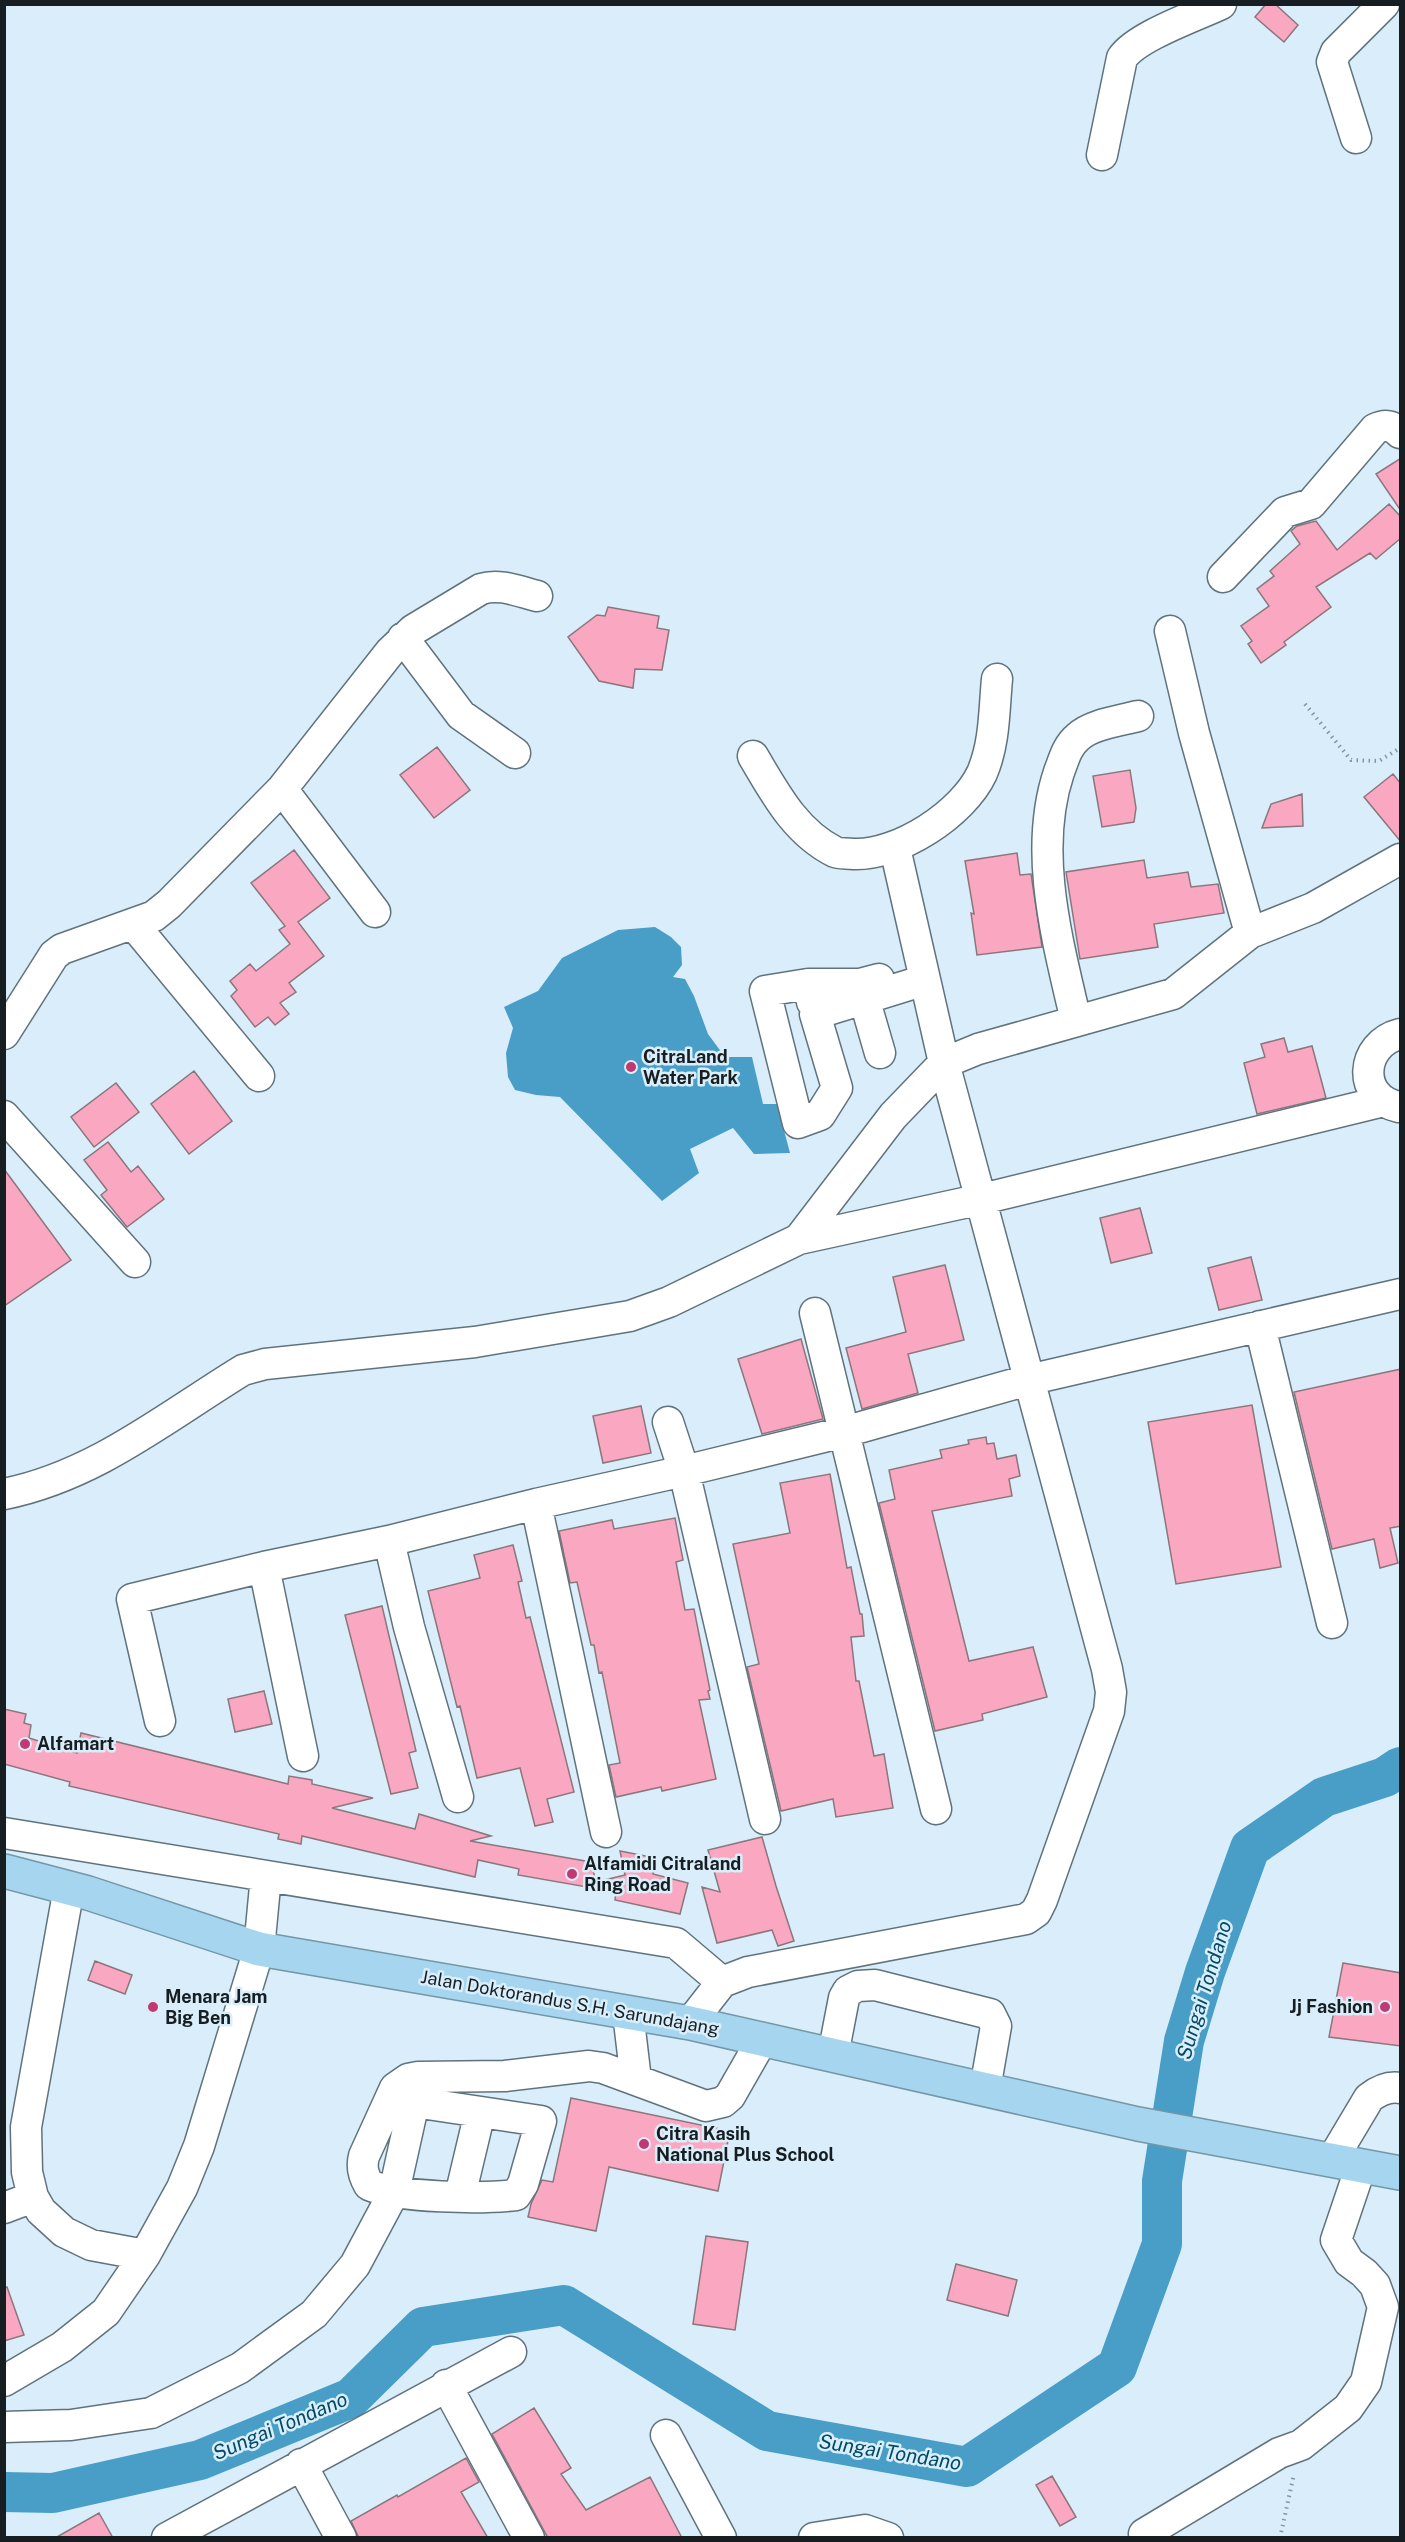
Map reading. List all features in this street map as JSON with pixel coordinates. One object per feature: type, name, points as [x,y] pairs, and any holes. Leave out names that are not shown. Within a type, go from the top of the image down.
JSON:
[{"type":"highway","name":"Jalan Doktorandus S.H. Sarundajang","points":[[4,1871],[78,1890],[259,1949],[690,2023],[1138,2124],[1346,2163]]},
{"type":"highway","points":[[1346,2163],[1401,2173]]},
{"type":"street","points":[[1102,155],[1122,58],[1126,52],[1142,41],[1221,4]]},
{"type":"street","points":[[1356,138],[1332,62],[1336,52],[1384,4]]},
{"type":"street","points":[[1223,577],[1285,512],[1311,504],[1375,429],[1384,425],[1401,433]]},
{"type":"street","points":[[4,1034],[54,955],[62,949],[134,925],[154,916],[169,904],[282,789],[403,638],[489,586],[498,586],[537,596]]},
{"type":"street","points":[[1170,631],[1194,733],[1250,933]]},
{"type":"street","points":[[403,638],[461,716],[515,753]]},
{"type":"street","points":[[753,756],[783,809],[809,835],[837,853],[867,855],[895,848],[919,835],[949,812],[968,794],[981,774],[992,746],[997,679]]},
{"type":"street","points":[[1076,1021],[1060,949],[1046,851],[1052,798],[1068,748],[1078,736],[1085,731],[1138,716]]},
{"type":"street","points":[[282,789],[375,912]]},
{"type":"street","points":[[690,2023],[722,1982],[748,1972],[1004,1921],[1026,1919],[1036,1912],[1109,1711],[1110,1692],[1107,1669],[944,1063],[895,848]]},
{"type":"street","points":[[799,1239],[893,1116],[944,1063],[978,1049],[1173,994],[1250,933],[1313,908],[1401,859]]},
{"type":"street","points":[[134,925],[259,1076]]},
{"type":"street","points":[[815,1014],[862,991],[924,974]]},
{"type":"street","points":[[808,984],[837,1088],[820,1115],[798,1124],[765,991],[808,984],[862,991]]},
{"type":"street","points":[[862,991],[880,1053]]},
{"type":"street","points":[[1392,1104],[1370,1082],[1370,1058],[1385,1039],[1401,1034]]},
{"type":"street","points":[[4,1494],[52,1482],[97,1462],[243,1370],[265,1364],[475,1342],[630,1316],[669,1302],[799,1239],[1392,1104]]},
{"type":"street","points":[[4,1116],[135,1262]]},
{"type":"street","points":[[160,1721],[132,1599],[684,1471],[844,1432],[1028,1380],[1401,1294]]},
{"type":"street","points":[[815,1313],[936,1809]]},
{"type":"street","points":[[1260,1326],[1332,1623]]},
{"type":"street","points":[[668,1422],[684,1471],[765,1819]]},
{"type":"street","points":[[536,1504],[606,1832]]},
{"type":"street","points":[[389,1541],[409,1627],[458,1797]]},
{"type":"street","points":[[264,1567],[303,1756]]},
{"type":"street","points":[[4,1833],[676,1943],[722,1982]]},
{"type":"street","points":[[97,1848],[78,1890],[26,2127],[27,2172],[33,2198],[41,2211],[64,2232],[91,2245],[145,2255]]},
{"type":"street","points":[[4,2381],[62,2347],[106,2312],[145,2255],[188,2176],[259,1949],[266,1876]]},
{"type":"street","points":[[833,2055],[844,1998],[852,1988],[875,1985],[990,2014],[996,2026],[985,2089]]},
{"type":"street","points":[[628,2013],[636,2080]]},
{"type":"street","points":[[4,2427],[71,2425],[151,2413],[240,2368],[314,2314],[355,2265],[394,2192],[414,2102],[542,2121],[523,2184],[516,2195],[460,2196],[394,2192],[369,2185],[364,2177],[362,2165],[392,2093],[408,2079],[525,2075],[589,2066],[603,2068],[706,2106],[723,2102],[730,2096],[762,2040]]},
{"type":"street","points":[[1144,2534],[1279,2453],[1301,2445],[1348,2408],[1366,2382],[1383,2307],[1375,2285],[1349,2262],[1336,2241],[1346,2163],[1369,2098],[1377,2092],[1394,2087],[1401,2088]]},
{"type":"street","points":[[460,2196],[480,2112]]},
{"type":"street","points":[[4,2208],[33,2198]]},
{"type":"street","points":[[167,2538],[446,2385],[511,2352]]},
{"type":"street","points":[[446,2385],[529,2538]]},
{"type":"street","points":[[666,2435],[721,2538]]},
{"type":"street","points":[[301,2464],[341,2538]]},
{"type":"street","points":[[814,2538],[865,2530],[888,2538]]},
{"type":"path","points":[[1305,704],[1351,760],[1379,761],[1401,748]]},
{"type":"path","points":[[1280,2538],[1301,2445]]},
{"type":"water","name":"CitraLand Water Park","points":[[655,927],[671,937],[681,947],[682,965],[673,977],[685,979],[708,1034],[725,1057],[752,1057],[763,1104],[777,1104],[790,1153],[754,1154],[733,1128],[690,1149],[699,1173],[662,1201],[560,1097],[515,1090],[508,1077],[506,1053],[513,1028],[504,1007],[538,991],[562,958],[618,930]]},
{"type":"building","points":[[1266,4],[1275,4],[1298,25],[1284,42],[1255,17]]},
{"type":"building","points":[[1401,458],[1401,511],[1376,474]]},
{"type":"building","points":[[1389,504],[1401,517],[1401,538],[1376,559],[1370,553],[1316,587],[1331,607],[1284,642],[1286,645],[1261,663],[1248,644],[1252,641],[1241,626],[1269,606],[1257,589],[1274,576],[1270,571],[1300,544],[1291,531],[1297,526],[1316,521],[1337,550]]},
{"type":"building","points":[[608,607],[659,616],[657,628],[669,630],[662,670],[635,669],[633,688],[599,681],[568,637],[597,615],[605,616]]},
{"type":"building","points":[[437,747],[470,790],[434,818],[400,775]]},
{"type":"building","points":[[1130,770],[1136,808],[1134,822],[1102,827],[1093,776]]},
{"type":"building","points":[[1393,774],[1401,784],[1401,842],[1364,797]]},
{"type":"building","points":[[1302,794],[1303,826],[1262,828],[1271,804]]},
{"type":"building","points":[[294,850],[330,898],[298,922],[324,956],[289,983],[296,992],[280,1003],[289,1014],[275,1025],[268,1017],[255,1027],[231,996],[237,990],[230,981],[250,964],[256,971],[290,944],[279,930],[285,926],[251,883]]},
{"type":"building","points":[[1017,853],[1020,875],[1031,874],[1042,947],[977,955],[971,913],[974,914],[965,861]]},
{"type":"building","points":[[1144,860],[1147,878],[1188,872],[1191,887],[1218,884],[1224,913],[1154,924],[1158,947],[1080,959],[1066,872]]},
{"type":"building","points":[[1284,1038],[1288,1052],[1312,1046],[1326,1098],[1257,1114],[1244,1063],[1265,1057],[1261,1044]]},
{"type":"building","points":[[194,1071],[232,1121],[189,1154],[151,1104]]},
{"type":"building","points":[[116,1083],[139,1112],[94,1147],[71,1117]]},
{"type":"building","points":[[108,1142],[131,1172],[138,1166],[164,1199],[127,1227],[101,1195],[107,1190],[84,1160]]},
{"type":"building","points":[[4,1169],[71,1260],[4,1306]]},
{"type":"building","points":[[1140,1208],[1152,1253],[1111,1263],[1100,1218]]},
{"type":"building","points":[[1251,1257],[1262,1300],[1219,1310],[1208,1268]]},
{"type":"building","points":[[945,1265],[964,1340],[908,1354],[918,1393],[862,1409],[846,1348],[906,1332],[893,1277]]},
{"type":"building","points":[[801,1339],[823,1419],[762,1434],[738,1359]]},
{"type":"building","points":[[1401,1369],[1401,1526],[1390,1528],[1398,1563],[1380,1568],[1374,1539],[1332,1549],[1294,1392]]},
{"type":"building","points":[[1252,1405],[1281,1567],[1176,1584],[1148,1422]]},
{"type":"building","points":[[641,1406],[651,1453],[603,1463],[593,1416]]},
{"type":"building","points":[[986,1437],[987,1444],[994,1443],[997,1459],[1016,1455],[1020,1476],[1009,1479],[1012,1496],[932,1511],[969,1661],[1033,1647],[1047,1697],[982,1714],[983,1720],[935,1731],[879,1503],[895,1499],[889,1470],[942,1458],[940,1450],[969,1444],[968,1440]]},
{"type":"building","points":[[830,1474],[847,1568],[851,1567],[860,1614],[862,1614],[864,1636],[851,1637],[856,1681],[859,1681],[874,1756],[884,1754],[893,1808],[836,1817],[833,1799],[781,1811],[747,1667],[759,1664],[733,1544],[790,1533],[780,1483]]},
{"type":"building","points":[[675,1518],[683,1560],[676,1562],[685,1610],[694,1609],[710,1690],[708,1691],[710,1699],[699,1700],[716,1779],[662,1791],[661,1787],[616,1797],[609,1765],[620,1763],[602,1672],[599,1673],[594,1645],[591,1645],[577,1582],[570,1583],[559,1531],[612,1520],[614,1529]]},
{"type":"building","points":[[513,1545],[522,1581],[518,1582],[526,1618],[530,1617],[574,1792],[547,1799],[553,1822],[535,1826],[520,1768],[477,1778],[460,1706],[457,1707],[428,1591],[480,1578],[474,1555]]},
{"type":"building","points":[[382,1606],[416,1751],[409,1753],[418,1788],[391,1794],[345,1615]]},
{"type":"building","points":[[264,1691],[272,1724],[235,1732],[228,1699]]},
{"type":"building","points":[[4,1709],[26,1714],[24,1723],[31,1725],[29,1738],[77,1753],[81,1733],[288,1784],[289,1776],[312,1780],[312,1784],[373,1798],[332,1808],[415,1829],[419,1814],[491,1836],[470,1841],[591,1862],[596,1882],[625,1875],[620,1851],[656,1858],[653,1874],[688,1883],[680,1914],[615,1900],[616,1892],[518,1875],[519,1869],[478,1860],[475,1877],[302,1836],[301,1844],[278,1839],[279,1834],[69,1786],[70,1782],[4,1764]]},
{"type":"building","points":[[762,1837],[794,1941],[778,1946],[772,1930],[717,1943],[702,1887],[720,1892],[708,1850]]},
{"type":"building","points":[[95,1961],[132,1975],[125,1994],[88,1980]]},
{"type":"building","points":[[1343,1963],[1401,1973],[1401,2046],[1329,2037]]},
{"type":"building","name":"Citra Kasih National Plus School","points":[[571,2098],[730,2131],[718,2191],[609,2167],[596,2231],[528,2217],[542,2180],[553,2182]]},
{"type":"building","points":[[706,2236],[748,2242],[735,2330],[693,2324]]},
{"type":"building","points":[[956,2264],[1017,2280],[1008,2316],[947,2300]]},
{"type":"building","points":[[7,2287],[24,2335],[4,2341],[4,2288]]},
{"type":"building","points":[[534,2408],[571,2468],[561,2474],[586,2510],[650,2477],[682,2538],[548,2538],[492,2434]]},
{"type":"building","points":[[466,2458],[479,2482],[461,2492],[488,2538],[359,2538],[351,2521]]},
{"type":"building","points":[[1052,2476],[1076,2517],[1060,2526],[1036,2485]]},
{"type":"building","points":[[99,2513],[113,2538],[55,2538]]},
{"type":"waterway","name":"Sungai Tondano","points":[[4,2492],[53,2493],[200,2460],[351,2398],[423,2327],[564,2305],[767,2431],[967,2467],[1117,2367],[1162,2244],[1162,2181],[1184,2041],[1205,1972],[1250,1848],[1324,1797],[1385,1777],[1400,1767]]},
{"type":"place","name":"CitraLand Water Park","points":[[631,1067]]},
{"type":"place","name":"Alfamart","points":[[25,1744]]},
{"type":"place","name":"Alfamidi Citraland Ring Road","points":[[572,1874]]},
{"type":"place","name":"Menara Jam Big Ben","points":[[153,2007]]},
{"type":"place","name":"Jj Fashion","points":[[1385,2007]]},
{"type":"place","name":"Citra Kasih National Plus School","points":[[644,2144]]}]
